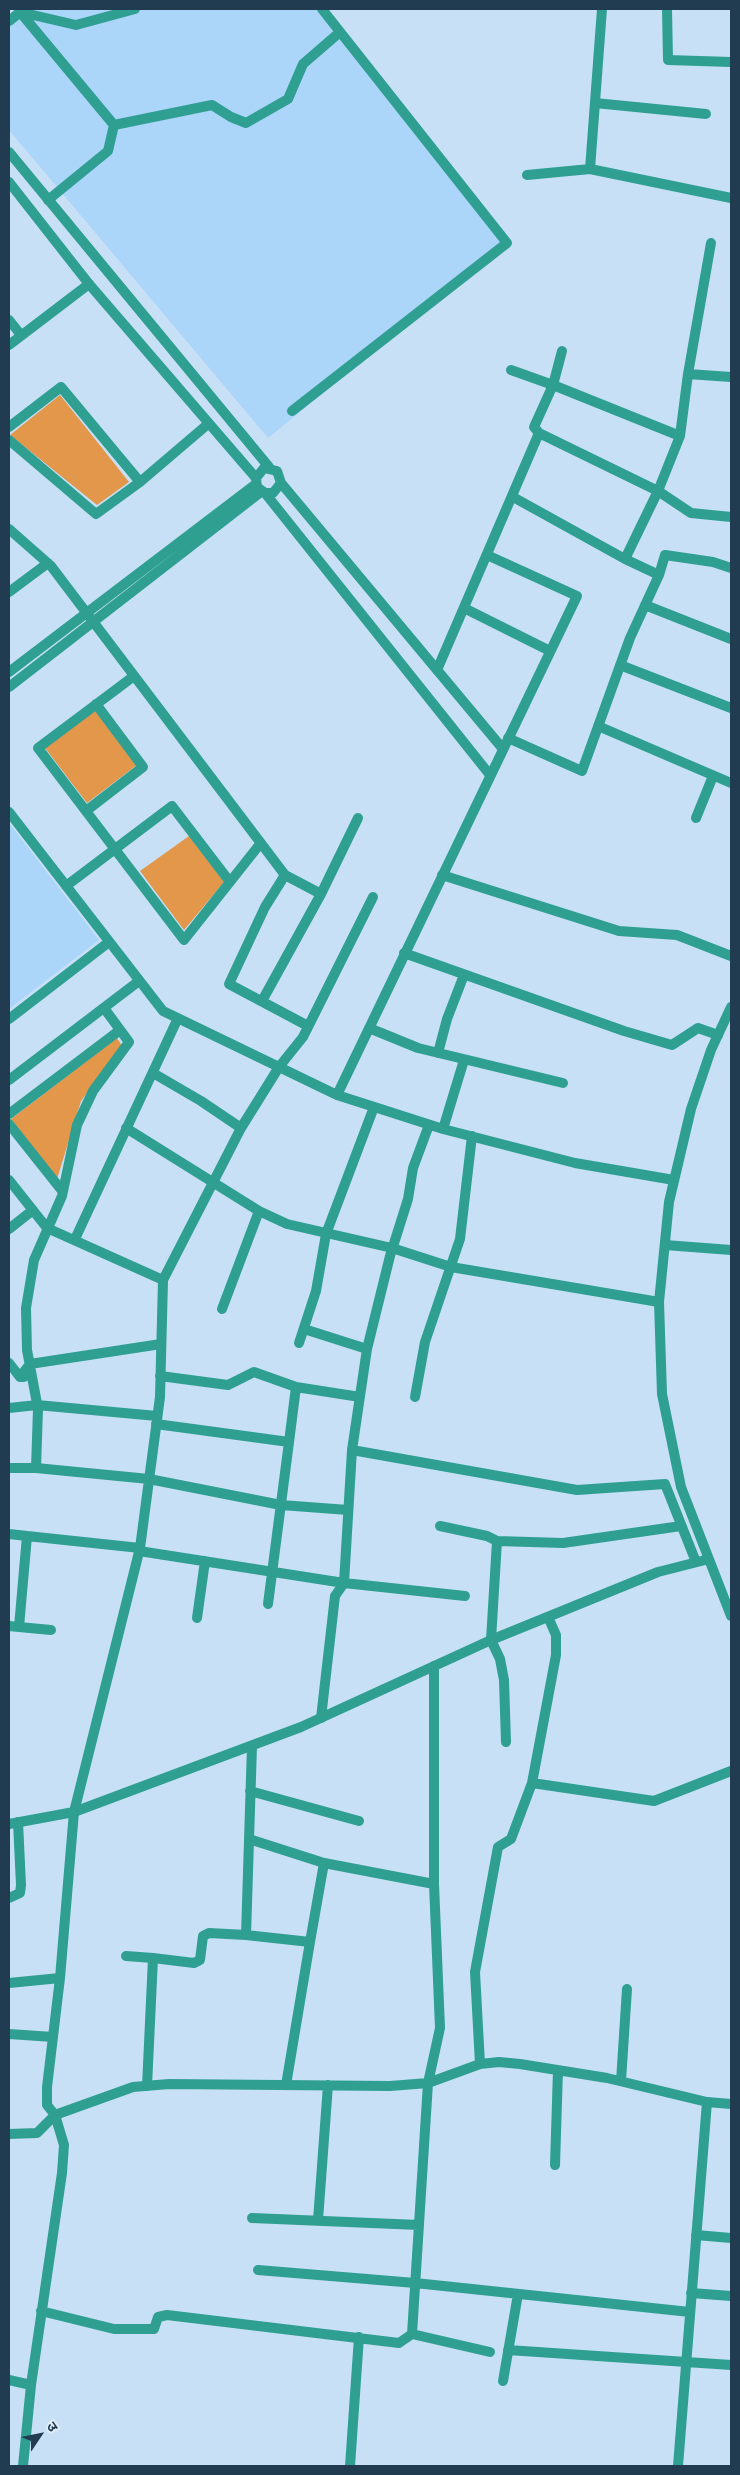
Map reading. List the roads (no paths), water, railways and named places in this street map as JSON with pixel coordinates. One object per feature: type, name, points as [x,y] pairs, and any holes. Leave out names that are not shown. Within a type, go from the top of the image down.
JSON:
[{"type":"street","points":[[22,10],[76,25],[135,9]]},
{"type":"street","points":[[292,411],[507,244],[322,9]]},
{"type":"street","points":[[590,169],[602,9]]},
{"type":"street","points":[[667,9],[668,60],[731,62]]},
{"type":"street","points":[[9,21],[22,10]]},
{"type":"street","points":[[22,10],[114,125]]},
{"type":"street","points":[[114,125],[212,105],[231,117],[246,123],[288,99],[303,64],[340,32]]},
{"type":"street","points":[[596,103],[706,114]]},
{"type":"street","points":[[48,200],[108,151],[114,125]]},
{"type":"street","points":[[9,152],[269,467],[280,474],[281,483],[503,748]]},
{"type":"street","points":[[527,175],[590,169],[731,198]]},
{"type":"street","points":[[9,182],[89,284],[260,487],[490,775]]},
{"type":"street","points":[[624,558],[658,491],[680,436],[688,374],[711,244]]},
{"type":"street","points":[[9,344],[89,284]]},
{"type":"street","points":[[9,320],[21,335]]},
{"type":"street","points":[[562,351],[553,385],[534,427],[539,433],[658,491],[691,513],[731,517]]},
{"type":"street","points":[[511,370],[680,436]]},
{"type":"street","points":[[688,374],[731,377]]},
{"type":"street","points":[[9,427],[62,387],[140,482]]},
{"type":"street","points":[[9,440],[96,514],[140,482],[208,424]]},
{"type":"street","points":[[437,670],[539,433]]},
{"type":"street","points":[[9,687],[93,623],[260,487],[261,470],[269,467]]},
{"type":"street","points":[[260,487],[274,493],[281,483]]},
{"type":"street","points":[[9,672],[260,487]]},
{"type":"street","points":[[513,497],[659,575]]},
{"type":"street","points":[[9,530],[48,563],[285,875],[322,894]]},
{"type":"street","points":[[337,1096],[576,596],[487,555]]},
{"type":"street","points":[[508,738],[582,771],[620,665],[659,575],[665,555],[713,562],[731,568]]},
{"type":"street","points":[[9,592],[48,563]]},
{"type":"street","points":[[645,605],[731,639]]},
{"type":"street","points":[[464,608],[550,652]]},
{"type":"street","points":[[620,665],[731,708]]},
{"type":"street","points":[[134,676],[38,748],[184,940],[260,844]]},
{"type":"street","points":[[86,812],[143,768],[96,704]]},
{"type":"street","points":[[598,726],[731,783]]},
{"type":"street","points":[[696,818],[704,803],[713,776]]},
{"type":"street","points":[[66,886],[172,806],[230,882]]},
{"type":"street","points":[[9,812],[162,1011],[337,1096],[443,1129],[575,1163],[674,1180]]},
{"type":"street","points":[[262,1002],[322,894],[358,818]]},
{"type":"street","points":[[442,874],[619,931],[678,935],[731,956]]},
{"type":"street","points":[[285,875],[265,907],[229,984],[308,1026]]},
{"type":"street","points":[[23,2466],[31,2385],[62,2173],[64,2145],[55,2115],[47,2105],[74,1812],[139,1550],[157,1420],[163,1280],[241,1128],[279,1067],[303,1036],[373,898]]},
{"type":"street","points":[[9,1019],[109,942]]},
{"type":"street","points":[[404,953],[624,1032],[672,1045],[698,1028],[718,1035]]},
{"type":"street","points":[[438,1053],[447,1019],[464,975]]},
{"type":"street","points":[[9,1080],[140,981]]},
{"type":"street","points":[[731,1007],[718,1035],[691,1109],[669,1202],[659,1302],[662,1394],[681,1487],[731,1616]]},
{"type":"street","points":[[36,1468],[37,1405],[30,1364],[26,1308],[34,1260],[63,1192],[76,1125],[93,1091],[129,1042],[104,1008]]},
{"type":"street","points":[[75,1239],[178,1018]]},
{"type":"street","points":[[368,1028],[438,1053],[563,1083]]},
{"type":"street","points":[[9,1114],[120,1030]]},
{"type":"street","points":[[443,1129],[464,1060]]},
{"type":"street","points":[[153,1073],[201,1101],[241,1128]]},
{"type":"street","points":[[299,1343],[316,1291],[326,1234],[374,1107]]},
{"type":"street","points":[[9,1124],[63,1192]]},
{"type":"street","points":[[321,1718],[335,1596],[344,1583],[352,1450],[367,1348],[392,1248],[408,1199],[413,1168],[429,1125]]},
{"type":"street","points":[[126,1128],[260,1211],[286,1224],[392,1248],[452,1267],[659,1302]]},
{"type":"street","points":[[415,1397],[425,1342],[460,1239],[472,1136]]},
{"type":"street","points":[[10,1182],[47,1228],[163,1280]]},
{"type":"street","points":[[9,1229],[33,1210]]},
{"type":"street","points":[[222,1309],[260,1211]]},
{"type":"street","points":[[664,1245],[731,1250]]},
{"type":"street","points":[[304,1329],[367,1348]]},
{"type":"street","points":[[20,1377],[30,1364],[161,1344]]},
{"type":"street","points":[[9,1363],[20,1377],[32,1379]]},
{"type":"street","points":[[160,1376],[228,1385],[254,1372],[296,1387],[360,1397]]},
{"type":"street","points":[[268,1604],[296,1387]]},
{"type":"street","points":[[9,1408],[37,1405],[157,1420],[289,1442]]},
{"type":"street","points":[[352,1450],[577,1490],[665,1484],[696,1562]]},
{"type":"street","points":[[9,1468],[36,1468],[149,1479],[281,1505],[348,1510]]},
{"type":"street","points":[[440,1526],[487,1536],[497,1541],[563,1543],[681,1526]]},
{"type":"street","points":[[9,1534],[139,1550],[344,1583],[465,1596]]},
{"type":"street","points":[[27,1536],[14,1626],[51,1630]]},
{"type":"street","points":[[497,1541],[491,1640],[500,1659],[504,1680],[506,1742]]},
{"type":"street","points":[[9,1898],[20,1893],[21,1885],[14,1823],[74,1812],[252,1746],[321,1718],[491,1640],[658,1572],[709,1559]]},
{"type":"street","points":[[197,1618],[204,1561]]},
{"type":"street","points":[[480,2064],[475,1972],[498,1847],[511,1839],[532,1783],[556,1655],[556,1635],[548,1617]]},
{"type":"street","points":[[412,2334],[428,2082],[440,2028],[434,1884],[434,1666]]},
{"type":"street","points":[[246,1935],[252,1746]]},
{"type":"street","points":[[532,1783],[654,1801],[731,1771]]},
{"type":"street","points":[[250,1791],[359,1821]]},
{"type":"street","points":[[249,1839],[324,1863],[434,1884]]},
{"type":"street","points":[[286,2085],[324,1863]]},
{"type":"street","points":[[126,1956],[194,1963],[200,1960],[203,1936],[209,1933],[310,1942]]},
{"type":"street","points":[[147,2086],[153,1958]]},
{"type":"street","points":[[9,1984],[60,1978]]},
{"type":"street","points":[[621,2081],[628,1989]]},
{"type":"street","points":[[9,2034],[53,2038]]},
{"type":"street","points":[[9,2134],[37,2133],[55,2115],[133,2087],[169,2084],[390,2086],[428,2082],[480,2064],[520,2064],[558,2070],[621,2081],[707,2102],[731,2104]]},
{"type":"street","points":[[555,2165],[558,2070]]},
{"type":"street","points":[[318,2220],[328,2086]]},
{"type":"street","points":[[678,2466],[707,2102]]},
{"type":"street","points":[[252,2218],[419,2225]]},
{"type":"street","points":[[696,2235],[731,2238]]},
{"type":"street","points":[[258,2270],[415,2283],[690,2312]]},
{"type":"street","points":[[691,2293],[731,2296]]},
{"type":"street","points":[[503,2381],[518,2294]]},
{"type":"street","points":[[41,2311],[114,2329],[154,2329],[158,2317],[167,2315],[400,2342],[412,2334],[490,2352]]},
{"type":"street","points":[[350,2466],[359,2337]]},
{"type":"street","points":[[508,2350],[731,2365]]},
{"type":"street","points":[[9,2380],[31,2385]]}]
